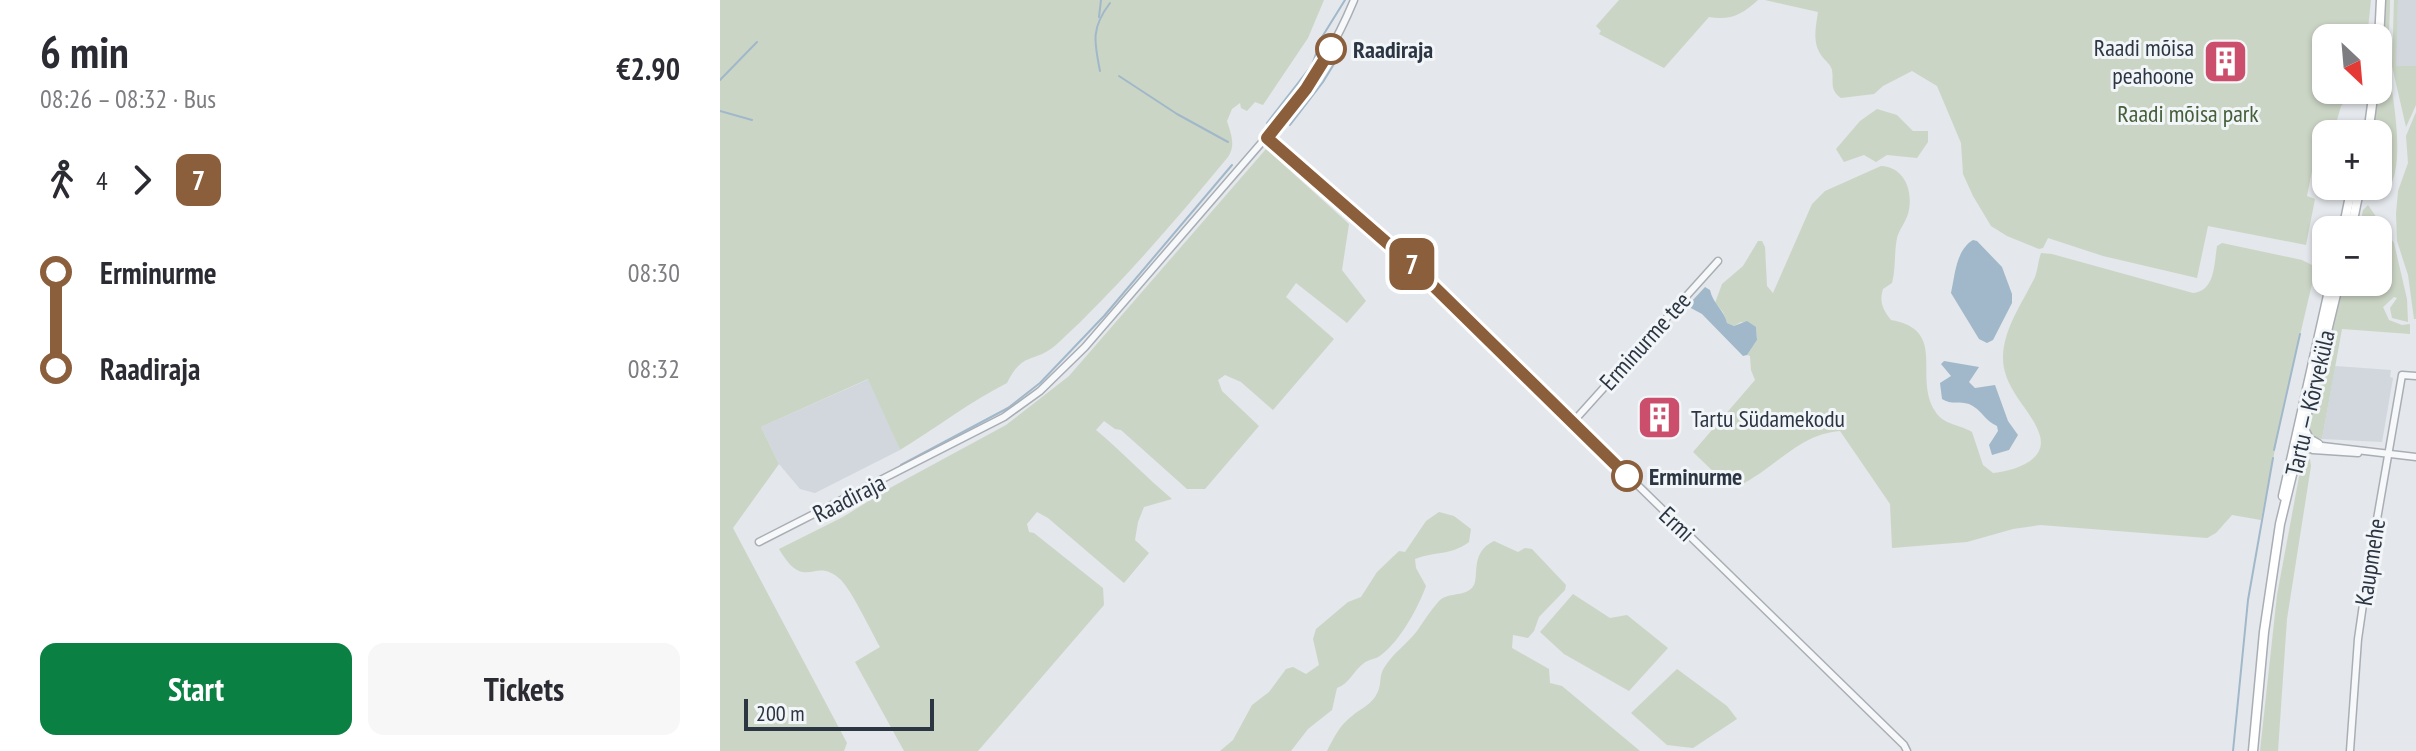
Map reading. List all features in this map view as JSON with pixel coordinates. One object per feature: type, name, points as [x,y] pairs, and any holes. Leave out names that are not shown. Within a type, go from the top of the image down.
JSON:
[{"type":"main road","points":[[2380,24],[2381,0]]},
{"type":"main road","name":"Tartu — Kõrveküla","points":[[2253,751],[2264,632],[2280,524],[2328,296]]},
{"type":"main road","name":"Tartu — Kõrveküla","points":[[2296,443],[2303,427],[2336,296]]},
{"type":"main road","points":[[2303,427],[2309,439],[2318,444]]},
{"type":"street","name":"Raadiraja","points":[[759,542],[1004,417],[1028,401],[1085,347],[1252,151],[1267,138],[1318,71],[1354,0]]},
{"type":"street","name":"Ermi","points":[[1267,138],[1410,263],[1907,751]]},
{"type":"street","name":"Erminurme tee","points":[[1573,422],[1718,261]]},
{"type":"street","name":"Kaupmehe","points":[[2350,751],[2358,639],[2388,454],[2402,375],[2416,376]]},
{"type":"street","points":[[2296,443],[2416,457]]},
{"type":"street","points":[[2296,443],[2313,450],[2378,453]]},
{"type":"shaded area","points":[[2398,0],[2416,0],[2416,66],[2395,66]]},
{"type":"shaded area","points":[[2335,366],[2391,370],[2390,377],[2393,378],[2382,442],[2322,439]]},
{"type":"shaded area","points":[[869,379],[900,450],[815,493],[800,489],[779,464],[761,427]]},
{"type":"green space","points":[[720,0],[1324,0],[1308,38],[1263,105],[1255,102],[1247,111],[1241,108],[1240,103],[1232,109],[1227,121],[1232,144],[1228,157],[1167,230],[1102,300],[1057,344],[1018,366],[1007,383],[900,450],[868,379],[761,427],[779,464],[733,528],[847,743],[844,751],[720,751]]},
{"type":"green space","points":[[1619,0],[1758,0],[1736,15],[1709,17],[1664,68],[1599,34],[1601,31],[1596,26]]},
{"type":"green space","name":"Raadi mõisa park","points":[[1765,0],[2371,0],[2368,24],[2312,24],[2312,104],[2343,104],[2337,120],[2312,120],[2312,171],[2307,196],[2315,200],[2306,245],[2208,226],[2197,278],[2103,256],[2048,238],[2043,248],[2039,249],[1991,226],[1963,174],[1961,143],[1937,86],[1912,71],[1874,94],[1841,98],[1833,89],[1831,68],[1816,45],[1818,12]]},
{"type":"green space","points":[[2386,0],[2390,0],[2389,24],[2385,24]]},
{"type":"green space","points":[[2394,0],[2398,0],[2396,66],[2416,66],[2416,105],[2406,127],[2392,66]]},
{"type":"green space","points":[[2392,90],[2397,150],[2392,181],[2392,120],[2375,120],[2377,104],[2392,104]]},
{"type":"green space","points":[[1877,109],[1897,115],[1913,131],[1928,131],[1928,142],[1917,158],[1887,155],[1876,162],[1864,155],[1844,162],[1836,149],[1860,121]]},
{"type":"green space","points":[[2416,112],[2414,319],[2408,275],[2397,241],[2396,214],[2398,191],[2408,163],[2406,136]]},
{"type":"green space","points":[[1266,149],[1349,224],[1342,270],[1366,301],[1347,323],[1296,283],[1286,297],[1334,339],[1273,410],[1241,382],[1225,375],[1218,380],[1222,391],[1259,426],[1205,489],[1187,489],[1121,430],[1104,421],[1096,430],[1172,499],[1144,507],[1135,540],[1149,553],[1124,583],[1037,512],[1027,524],[1029,532],[1103,588],[1104,605],[978,751],[904,751],[855,662],[880,647],[850,593],[832,573],[796,570],[779,549],[843,517],[1006,425],[1069,376]]},
{"type":"green space","points":[[1881,166],[1896,171],[1906,182],[1910,206],[1897,238],[1892,283],[1883,289],[1882,306],[1891,320],[1908,325],[1919,334],[1926,356],[1929,397],[1935,411],[1947,422],[1972,432],[1983,465],[1993,473],[2026,464],[2041,445],[2037,427],[2008,380],[2003,358],[2006,337],[2035,277],[2041,253],[2193,293],[2206,287],[2209,282],[2217,246],[2222,243],[2302,260],[2312,265],[2312,284],[2261,520],[2232,515],[2216,533],[2207,538],[2040,525],[1967,542],[1892,548],[1890,504],[1840,431],[1811,439],[1738,486],[1721,479],[1693,452],[1755,380],[1750,356],[1747,355],[1757,340],[1756,327],[1741,322],[1734,326],[1727,323],[1715,303],[1722,284],[1743,266],[1758,241],[1762,241],[1765,247],[1767,286],[1773,293],[1812,204],[1825,191]]},
{"type":"green space","points":[[2368,205],[2376,216],[2362,216]]},
{"type":"green space","points":[[2392,240],[2407,299],[2408,322],[2392,318],[2390,308],[2397,298],[2394,297],[2383,307],[2389,320],[2402,325],[2410,324],[2410,334],[2342,329],[2322,439],[2313,437],[2308,432],[2340,296],[2392,296]]},
{"type":"green space","points":[[2310,459],[2287,619],[2278,751],[2260,751],[2277,595],[2301,466]]},
{"type":"green space","points":[[1439,512],[1454,516],[1471,529],[1469,542],[1455,549],[1415,559],[1416,568],[1426,586],[1408,624],[1388,649],[1364,663],[1337,688],[1332,710],[1308,729],[1291,751],[1220,751],[1233,740],[1252,705],[1269,692],[1286,669],[1293,667],[1306,674],[1319,665],[1313,639],[1316,629],[1348,602],[1361,597],[1377,572],[1399,551],[1405,552],[1426,521]]},
{"type":"green space","points":[[1494,541],[1518,552],[1525,548],[1532,549],[1566,585],[1565,590],[1539,617],[1528,638],[1513,635],[1512,648],[1549,669],[1550,683],[1562,686],[1640,751],[1327,751],[1344,723],[1375,697],[1387,663],[1413,636],[1439,601],[1472,588],[1481,552]]},
{"type":"green space","points":[[1573,594],[1610,618],[1627,615],[1668,648],[1629,691],[1564,654],[1540,632]]},
{"type":"green space","points":[[1677,669],[1727,706],[1737,719],[1693,748],[1667,745],[1631,713]]},
{"type":"water","points":[[1973,240],[2002,267],[2012,294],[2012,303],[1993,340],[1987,343],[1979,339],[1951,293],[1960,256]]},
{"type":"water","points":[[1705,287],[1710,290],[1727,323],[1734,326],[1747,321],[1756,327],[1757,340],[1747,355],[1743,356],[1702,314],[1689,307]]},
{"type":"water","points":[[1944,361],[1979,367],[1969,382],[1975,388],[1995,385],[2008,421],[2018,435],[2009,450],[1992,455],[1989,445],[1998,431],[1997,426],[1969,404],[1942,399],[1940,383],[1951,376],[1941,364]]},
{"type":"waterway","points":[[1099,17],[1101,0]]},
{"type":"waterway","points":[[1267,123],[1312,65],[1322,37],[1345,0]]},
{"type":"waterway","points":[[1100,71],[1096,51],[1097,28],[1110,3]]},
{"type":"waterway","points":[[720,80],[757,42]]},
{"type":"waterway","points":[[1290,125],[1340,54]]},
{"type":"waterway","points":[[1119,76],[1177,114],[1228,142]]},
{"type":"waterway","points":[[720,111],[752,120]]},
{"type":"waterway","points":[[901,465],[1008,408],[1040,383],[1104,316],[1232,165]]},
{"type":"waterway","points":[[2274,450],[2300,334]]},
{"type":"waterway","points":[[2233,751],[2248,600],[2273,458]]},
{"type":"bus line","name":"7","points":[[1331,49],[1306,89],[1267,138],[1410,263],[1627,476]]},
{"type":"place","name":"Raadiraja","points":[[1331,49]]},
{"type":"place","name":"Raadi mõisa peahoone","points":[[2225,61]]},
{"type":"place","name":"Tartu Südamekodu","points":[[1660,418]]},
{"type":"place","name":"Erminurme","points":[[1627,476]]}]
